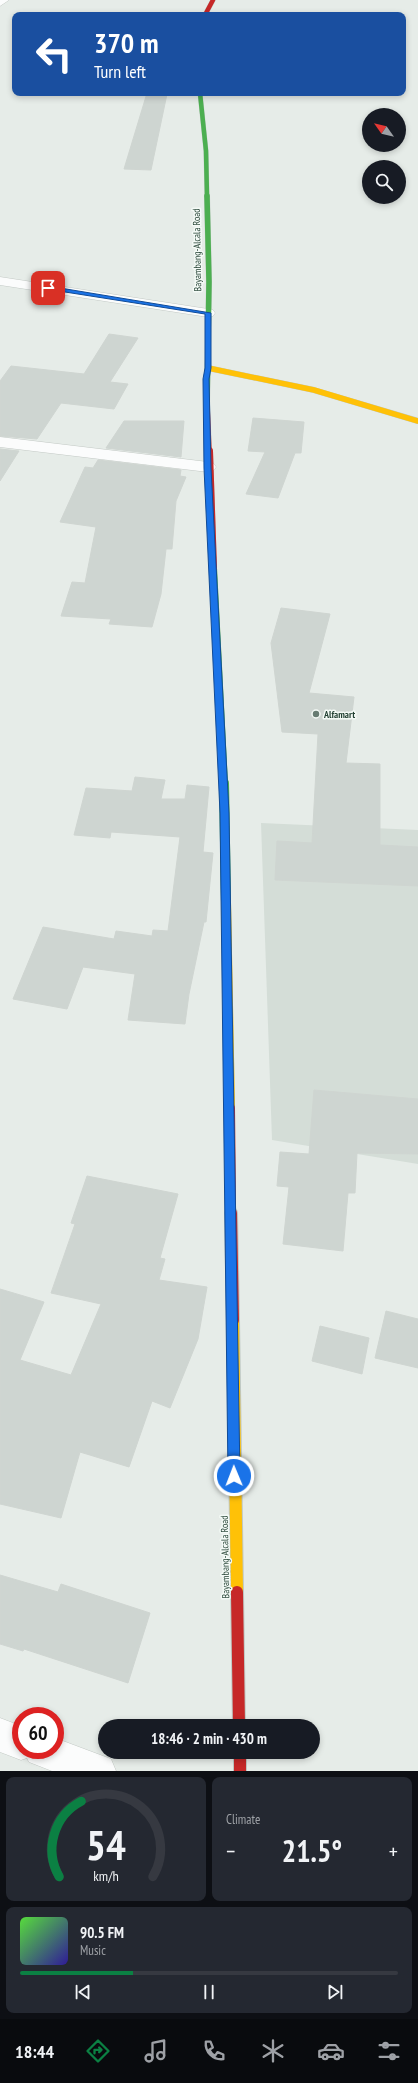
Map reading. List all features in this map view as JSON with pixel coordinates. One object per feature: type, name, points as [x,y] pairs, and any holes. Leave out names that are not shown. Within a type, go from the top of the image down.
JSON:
[{"type":"main road","points":[[207,12],[213,0]]},
{"type":"main road","name":"Bayambang-Alcala Road","points":[[200,96],[206,151],[208,313],[208,368],[206,379],[208,468],[225,813],[239,1719]]},
{"type":"main road","points":[[208,368],[275,380],[330,394],[418,421]]},
{"type":"main road","points":[[240,1759],[240,1771]]},
{"type":"street","points":[[0,3],[4,0]]},
{"type":"street","points":[[0,281],[208,313]]},
{"type":"street","points":[[0,442],[208,468]]},
{"type":"street","points":[[0,1735],[12,1740]]},
{"type":"street","points":[[64,1758],[99,1771]]},
{"type":"shaded area","points":[[261,823],[418,830],[418,1164],[272,1140]]},
{"type":"building","points":[[146,96],[167,96],[151,170],[124,169]]},
{"type":"building","points":[[109,334],[138,338],[110,382],[128,384],[114,409],[61,403],[37,439],[0,436],[0,381],[11,366],[84,374]]},
{"type":"building","points":[[253,418],[304,422],[301,453],[295,453],[278,498],[246,494],[265,452],[248,451]]},
{"type":"building","points":[[124,421],[184,421],[181,457],[106,448]]},
{"type":"building","points":[[0,449],[19,451],[0,481]]},
{"type":"building","points":[[98,460],[181,470],[180,476],[186,477],[176,501],[172,549],[166,549],[161,594],[152,627],[109,624],[111,619],[61,616],[72,582],[85,583],[96,527],[60,522],[85,467],[93,468]]},
{"type":"building","points":[[281,608],[330,614],[309,693],[354,697],[346,763],[380,764],[380,845],[418,847],[418,886],[275,880],[277,841],[312,843],[318,734],[282,732],[271,643]]},
{"type":"building","points":[[135,777],[165,780],[161,799],[185,799],[187,785],[209,787],[203,852],[213,853],[206,922],[204,922],[189,994],[185,1024],[128,1020],[135,974],[83,967],[67,1009],[13,999],[43,927],[114,939],[116,931],[152,936],[153,930],[168,931],[180,837],[111,832],[110,838],[74,835],[86,788],[132,791]]},
{"type":"building","points":[[314,1090],[418,1099],[418,1154],[357,1153],[355,1193],[348,1193],[343,1251],[283,1244],[289,1187],[277,1186],[280,1152],[309,1154]]},
{"type":"building","points":[[87,1176],[178,1194],[160,1258],[165,1259],[159,1280],[207,1287],[198,1339],[170,1408],[152,1401],[129,1467],[80,1452],[61,1518],[0,1504],[0,1289],[44,1302],[20,1360],[71,1375],[101,1304],[51,1293],[75,1224],[71,1223]]},
{"type":"building","points":[[386,1311],[418,1319],[418,1368],[375,1358]]},
{"type":"building","points":[[320,1326],[369,1338],[362,1374],[312,1361]]},
{"type":"building","points":[[0,1575],[58,1592],[61,1584],[150,1613],[128,1683],[24,1649],[23,1651],[0,1644]]},
{"type":"traffic: fast","points":[[200,96],[206,151],[209,282],[207,405]]},
{"type":"traffic: fast","points":[[213,568],[225,813],[226,902]]},
{"type":"traffic: slow","points":[[208,368],[314,390],[366,404],[418,421]]},
{"type":"traffic: slow","points":[[226,902],[230,1108]]},
{"type":"traffic: slow","points":[[233,1320],[237,1592]]},
{"type":"traffic: jam","points":[[207,12],[213,0]]},
{"type":"traffic: jam","points":[[207,405],[213,568]]},
{"type":"traffic: jam","points":[[230,1108],[233,1320]]},
{"type":"traffic: jam","points":[[237,1592],[239,1719]]},
{"type":"traffic: jam","points":[[240,1759],[240,1771]]},
{"type":"place","name":"Alfamart","points":[[316,714]]},
{"type":"route","points":[[48,288],[208,313],[208,368],[206,379],[208,468],[225,813],[234,1476]]}]
